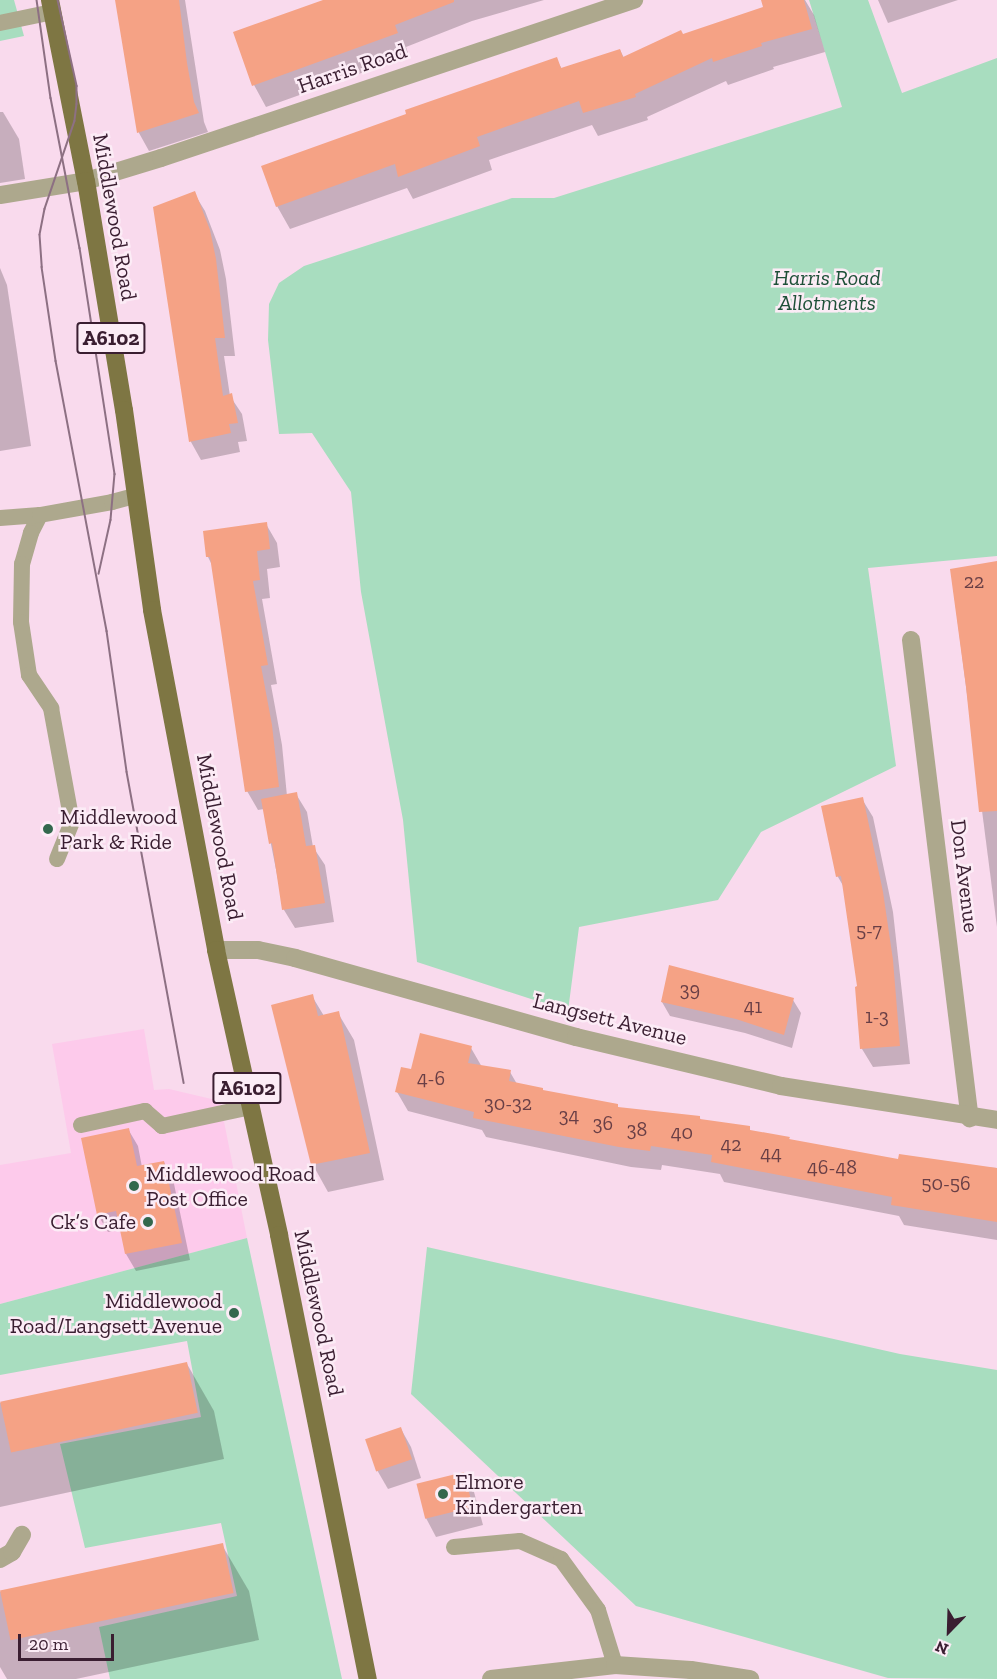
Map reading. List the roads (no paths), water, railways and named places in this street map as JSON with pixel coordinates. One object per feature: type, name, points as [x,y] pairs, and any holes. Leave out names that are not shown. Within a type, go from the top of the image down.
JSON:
[{"type":"main road","name":"Middlewood Road","points":[[51,6],[86,181],[124,410],[152,610],[216,950],[251,1107],[368,1679]]},
{"type":"street","name":"Harris Road","points":[[0,195],[86,181],[634,0]]},
{"type":"street","name":"Don Avenue","points":[[911,640],[970,1118]]},
{"type":"street","name":"Langsett Avenue","points":[[216,950],[244,948],[276,954],[576,1037],[781,1086],[970,1118],[997,1120]]},
{"type":"street","points":[[0,1559],[12,1551],[22,1535]]},
{"type":"street","points":[[491,1679],[615,1665],[750,1679]]},
{"type":"lane","points":[[0,22],[51,6]]},
{"type":"lane","points":[[0,518],[40,515],[135,496]]},
{"type":"lane","points":[[40,515],[30,533],[22,564],[21,622],[29,675],[51,708],[72,822],[57,859]]},
{"type":"lane","points":[[81,1125],[145,1110],[162,1126],[251,1107]]},
{"type":"lane","points":[[454,1547],[520,1541],[561,1559],[598,1610],[615,1665]]},
{"type":"tram line","points":[[37,0],[51,98],[80,248],[115,474],[111,520],[99,574]]},
{"type":"tram line","points":[[58,0],[77,86],[77,104],[75,121],[45,209],[40,235],[42,267],[56,361],[107,631],[127,772],[184,1083]]},
{"type":"place","name":"Middlewood Park & Ride","points":[[48,829]]},
{"type":"place","name":"Middlewood Road Post Office","points":[[134,1186]]},
{"type":"place","name":"Ck’s Cafe","points":[[148,1222]]},
{"type":"place","name":"Middlewood Road/Langsett Avenue","points":[[234,1313]]},
{"type":"place","name":"Elmore Kindergarten","points":[[443,1494]]},
{"type":"park label","name":"Harris Road Allotments","points":[[827,290]]}]
